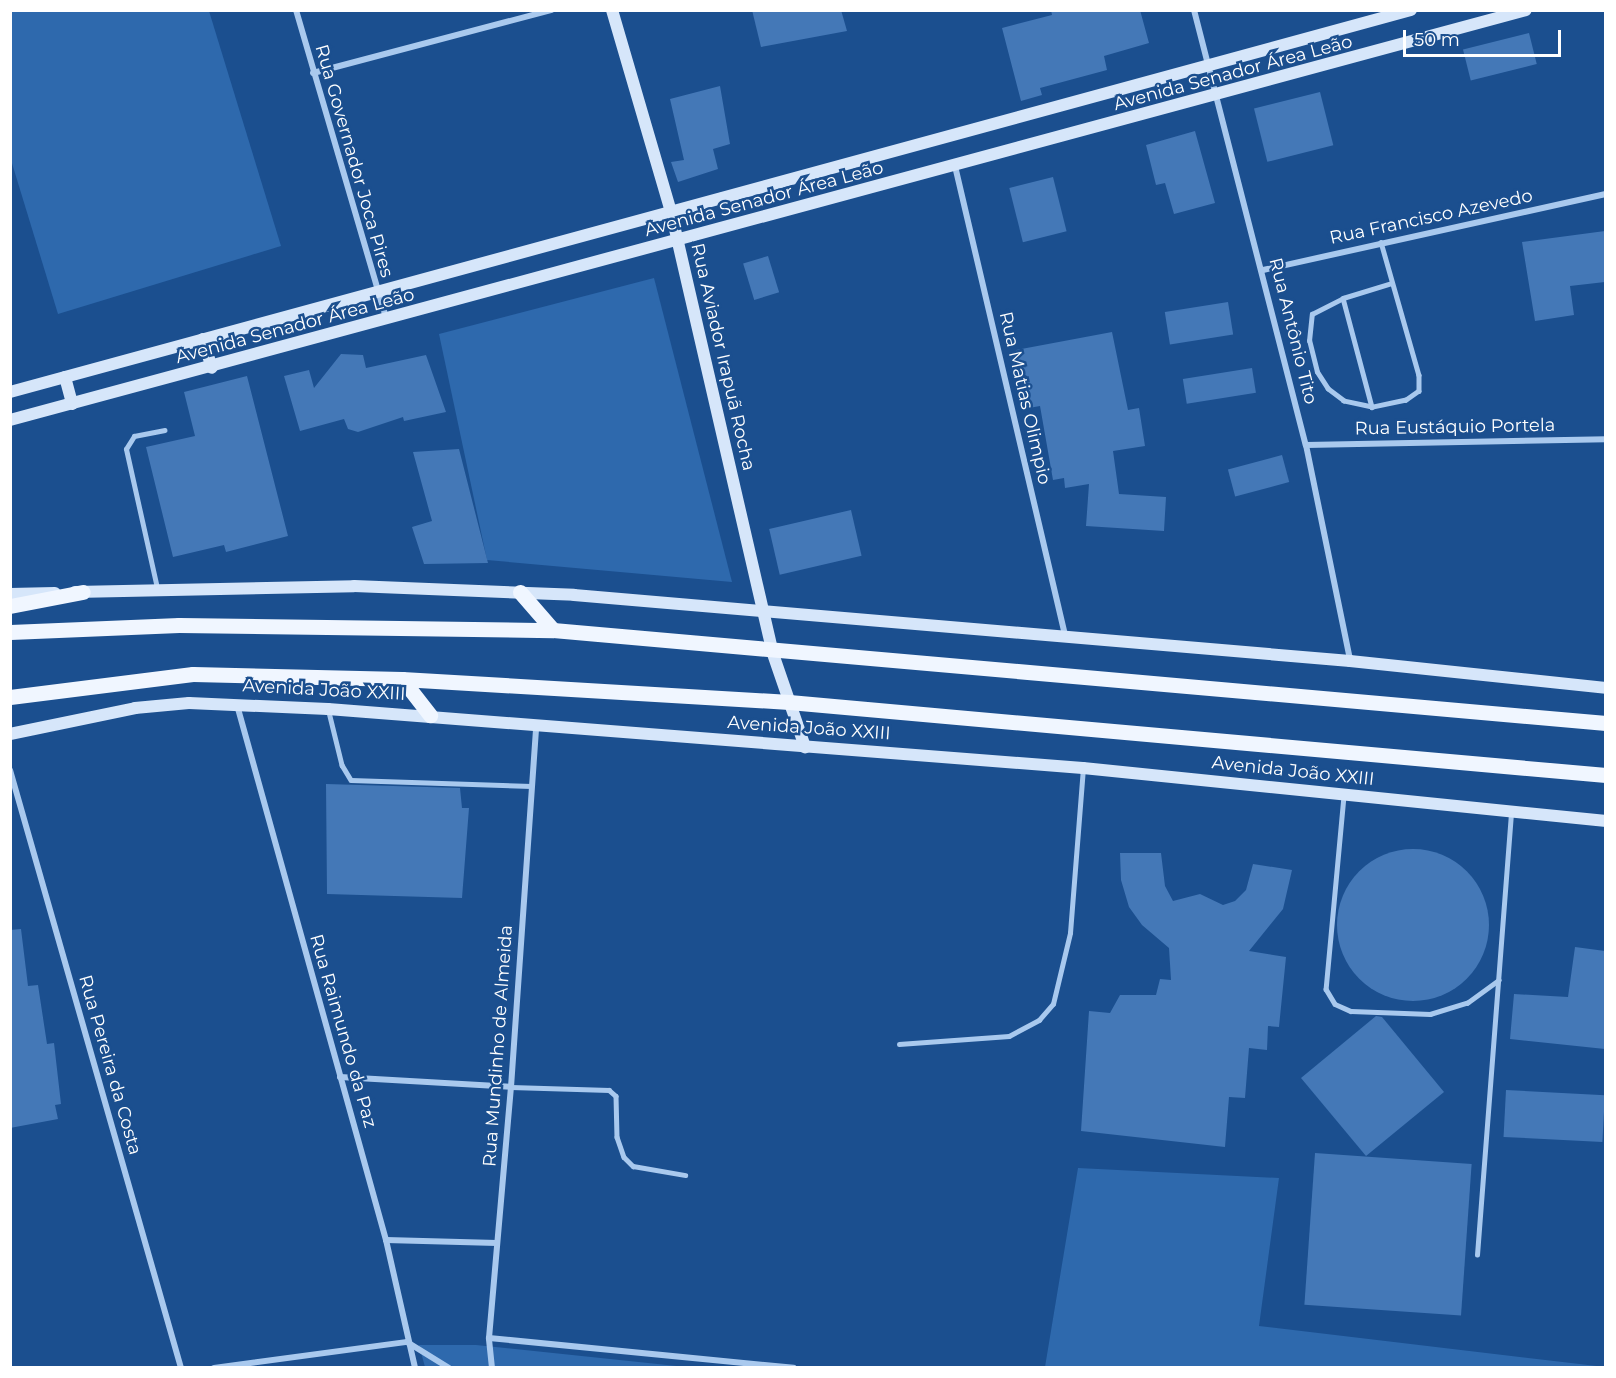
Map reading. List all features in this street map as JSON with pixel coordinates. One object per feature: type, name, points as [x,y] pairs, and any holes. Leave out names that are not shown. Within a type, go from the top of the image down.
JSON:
[{"type":"main road","points":[[10,606],[83,592]]},
{"type":"main road","points":[[520,592],[553,630]]},
{"type":"main road","points":[[10,632],[179,625],[553,630],[1605,723]]},
{"type":"main road","name":"Avenida João XXIII","points":[[10,697],[193,674],[402,679],[789,702],[1605,775]]},
{"type":"main road","points":[[402,679],[430,715]]},
{"type":"main road","points":[[1589,722],[1605,711]]},
{"type":"street","name":"Rua Governador Joca Pires","points":[[296,10],[386,320]]},
{"type":"street","points":[[313,73],[552,10]]},
{"type":"street","name":"Rua Aviador Irapuã Rocha","points":[[612,10],[671,212],[772,651],[806,747]]},
{"type":"street","name":"Rua Antônio Tito","points":[[1194,10],[1263,270],[1305,445],[1350,661]]},
{"type":"street","name":"Avenida Senador Área Leão","points":[[10,392],[1411,10]]},
{"type":"street","name":"Avenida Senador Área Leão","points":[[10,420],[212,368],[1216,97],[1526,10]]},
{"type":"street","name":"Rua Matias Olimpio","points":[[955,166],[1065,637]]},
{"type":"street","name":"Rua Francisco Azevedo","points":[[1263,270],[1605,194]]},
{"type":"street","points":[[203,339],[212,368]]},
{"type":"street","points":[[65,377],[72,404]]},
{"type":"street","name":"Rua Eustáquio Portela","points":[[1305,445],[1605,439]]},
{"type":"street","points":[[10,594],[354,586],[520,592],[762,609],[1350,661],[1605,688]]},
{"type":"street","name":"Avenida João XXIII","points":[[10,734],[135,708],[237,704],[430,715],[536,727],[1083,768],[1511,814],[1605,821]]},
{"type":"street","name":"Rua Raimundo da Paz","points":[[237,704],[386,1240],[407,1342],[415,1368]]},
{"type":"street","name":"Rua Mundinho de Almeida","points":[[492,1368],[489,1338],[511,1087],[536,727]]},
{"type":"street","name":"Rua Pereira da Costa","points":[[10,770],[181,1368]]},
{"type":"street","points":[[340,1077],[511,1087]]},
{"type":"street","points":[[386,1240],[497,1243]]},
{"type":"street","points":[[489,1338],[795,1368]]},
{"type":"street","points":[[214,1368],[407,1342],[449,1368]]},
{"type":"lane","points":[[1381,242],[1419,375],[1419,391],[1406,400],[1372,407],[1344,401],[1328,389],[1314,362],[1309,341],[1312,314],[1344,298],[1392,283]]},
{"type":"lane","points":[[1344,298],[1372,407]]},
{"type":"lane","points":[[157,591],[126,449],[134,435],[164,430]]},
{"type":"lane","points":[[328,709],[342,765],[351,780],[531,786]]},
{"type":"lane","points":[[898,1044],[1009,1036],[1039,1020],[1053,1004],[1070,933],[1083,768]]},
{"type":"lane","points":[[1344,796],[1326,989],[1335,1004],[1351,1011],[1430,1014],[1459,1006],[1498,980]]},
{"type":"lane","points":[[1477,1255],[1511,814]]},
{"type":"lane","points":[[511,1087],[609,1090],[616,1096],[617,1137],[624,1156],[633,1166],[685,1175]]},
{"type":"shaded area","points":[[10,11],[209,11],[281,246],[58,314],[11,160]]},
{"type":"shaded area","points":[[654,278],[732,582],[487,560],[439,334]]},
{"type":"shaded area","points":[[1078,1168],[1279,1178],[1259,1326],[1605,1367],[1045,1367]]},
{"type":"shaded area","points":[[419,1345],[476,1345],[686,1367],[425,1367]]},
{"type":"building","points":[[752,10],[841,10],[847,31],[761,47]]},
{"type":"building","points":[[1051,10],[1140,10],[1149,43],[1104,56],[1107,70],[1040,88],[1042,95],[1021,101],[1002,28],[1052,15]]},
{"type":"building","points":[[1529,33],[1537,64],[1471,81],[1463,49]]},
{"type":"building","points":[[720,86],[730,144],[713,149],[718,169],[678,182],[671,162],[684,160],[670,99]]},
{"type":"building","points":[[1320,92],[1333,145],[1267,162],[1254,108]]},
{"type":"building","points":[[1195,131],[1215,203],[1174,214],[1165,183],[1156,185],[1146,145]]},
{"type":"building","points":[[1053,177],[1067,231],[1023,242],[1009,188]]},
{"type":"building","points":[[1605,231],[1605,282],[1570,286],[1574,315],[1535,321],[1522,242]]},
{"type":"building","points":[[768,256],[779,292],[754,300],[743,264]]},
{"type":"building","points":[[1228,302],[1233,335],[1170,345],[1165,312]]},
{"type":"building","points":[[1112,332],[1128,410],[1139,408],[1145,446],[1113,451],[1119,494],[1166,497],[1164,531],[1086,526],[1089,484],[1065,488],[1064,478],[1053,480],[1040,406],[1029,408],[1016,350]]},
{"type":"building","points":[[341,354],[363,355],[366,368],[426,355],[446,412],[404,421],[403,417],[358,432],[348,429],[344,419],[300,431],[284,376],[309,370],[314,388]]},
{"type":"building","points":[[1252,368],[1256,393],[1187,404],[1183,379]]},
{"type":"building","points":[[247,376],[288,536],[226,552],[224,545],[173,557],[146,447],[195,436],[184,392]]},
{"type":"building","points":[[459,449],[488,563],[424,564],[412,527],[432,521],[413,452]]},
{"type":"building","points":[[1282,455],[1289,482],[1235,497],[1228,469]]},
{"type":"building","points":[[851,510],[862,556],[780,575],[769,529]]},
{"type":"building","points":[[326,784],[460,788],[462,808],[469,808],[462,898],[327,894]]},
{"type":"building","points":[[1413,849],[1442,855],[1455,862],[1466,872],[1476,883],[1483,896],[1489,925],[1483,954],[1476,967],[1466,978],[1455,988],[1442,995],[1413,1001],[1384,995],[1371,988],[1360,978],[1350,967],[1343,954],[1337,925],[1343,896],[1350,883],[1360,872],[1371,862],[1384,855]]},
{"type":"building","points":[[1120,853],[1161,853],[1165,886],[1173,901],[1200,894],[1223,905],[1235,901],[1246,890],[1253,864],[1292,870],[1283,909],[1249,951],[1286,957],[1279,1027],[1268,1026],[1267,1050],[1249,1048],[1245,1098],[1229,1097],[1225,1147],[1081,1131],[1089,1011],[1110,1013],[1120,995],[1156,995],[1160,979],[1171,980],[1169,948],[1142,925],[1129,907],[1121,880]]},
{"type":"building","points":[[21,929],[28,986],[38,985],[47,1044],[54,1043],[61,1104],[55,1105],[58,1119],[10,1128],[10,930]]},
{"type":"building","points":[[1575,947],[1605,951],[1605,1049],[1510,1039],[1514,994],[1568,997]]},
{"type":"building","points":[[1376,1016],[1382,1017],[1444,1092],[1366,1156],[1301,1078]]},
{"type":"building","points":[[1506,1090],[1605,1095],[1602,1142],[1504,1137]]},
{"type":"building","points":[[1315,1153],[1472,1164],[1461,1316],[1304,1305]]}]
